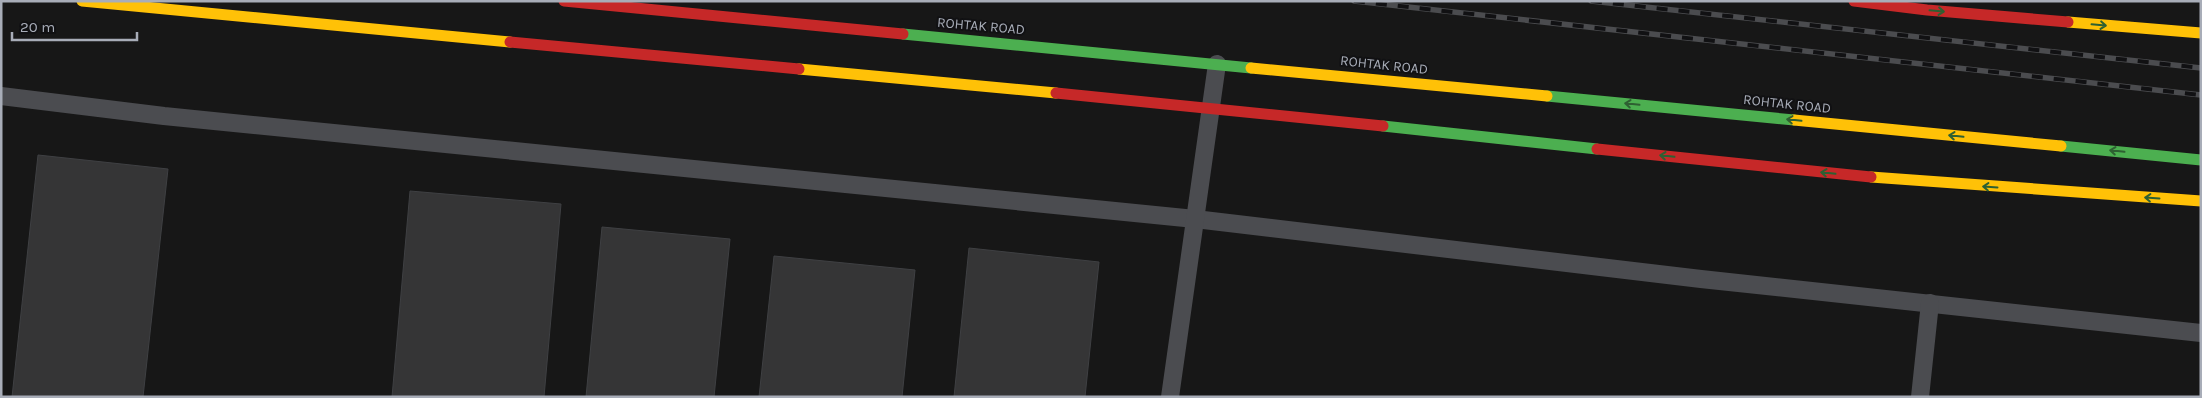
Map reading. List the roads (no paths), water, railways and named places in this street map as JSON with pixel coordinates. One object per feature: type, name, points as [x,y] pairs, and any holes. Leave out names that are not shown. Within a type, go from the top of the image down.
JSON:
[{"type":"main road","points":[[82,1],[1211,108],[1907,181],[2201,202]]},
{"type":"main road","name":"ROHTAK ROAD","points":[[564,1],[2201,160]]},
{"type":"main road","points":[[1854,1],[1927,10],[2201,33]]},
{"type":"lane","points":[[1170,397],[1216,64]]},
{"type":"lane","points":[[1,96],[184,118],[1195,219],[1691,278],[2201,333]]},
{"type":"lane","points":[[1920,397],[1930,303]]},
{"type":"railway","points":[[1354,1],[2201,95]]},
{"type":"railway","points":[[1591,1],[2201,68]]}]
